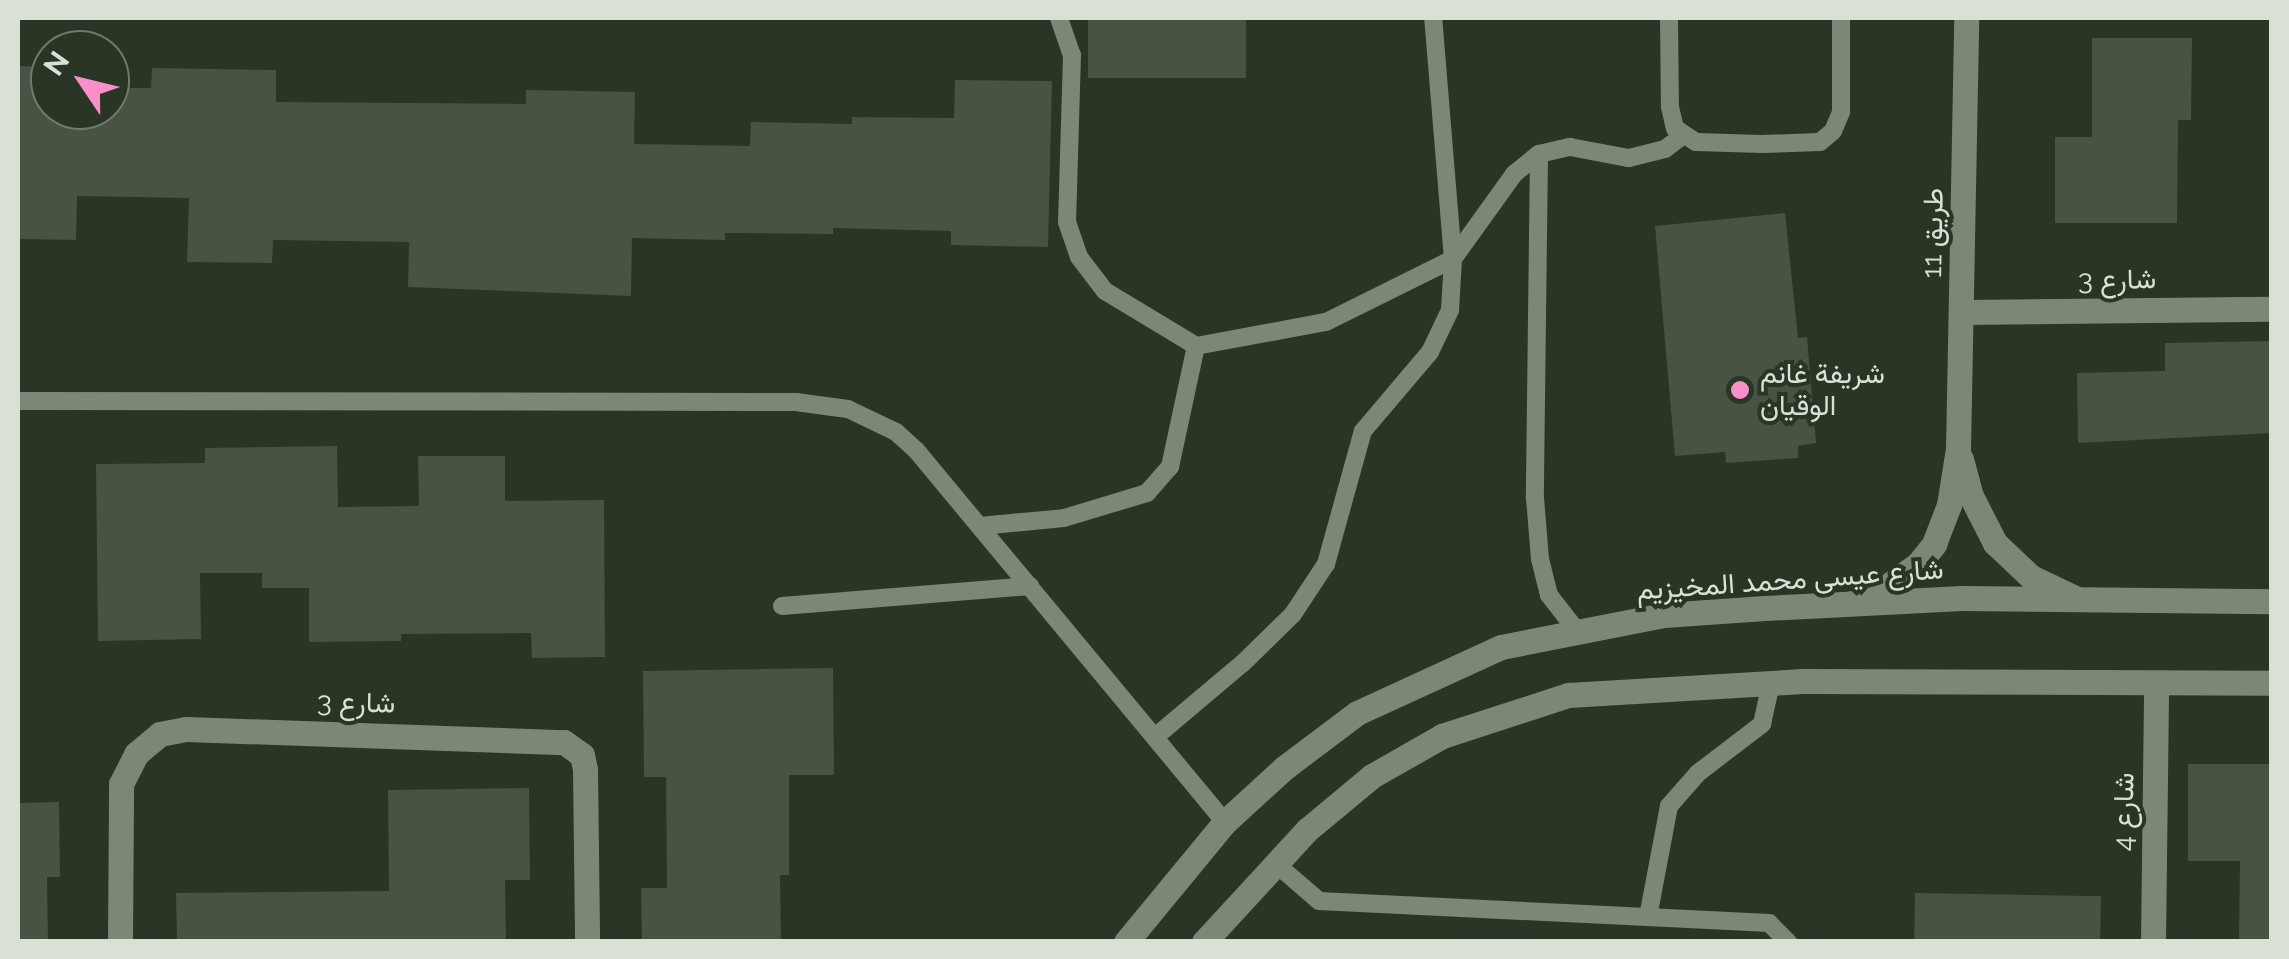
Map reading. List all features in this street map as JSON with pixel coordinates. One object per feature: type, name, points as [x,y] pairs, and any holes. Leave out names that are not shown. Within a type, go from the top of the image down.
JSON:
[{"type":"street","name":"طريق 11","points":[[1854,602],[1897,580],[1934,544],[1945,524],[1958,449],[1966,18]]},
{"type":"street","name":"شارع 3","points":[[1962,312],[2272,308]]},
{"type":"street","name":"طريق 11","points":[[1958,449],[1970,496],[1995,543],[2031,576],[2080,599]]},
{"type":"street","name":"شارع عيسى محمد المخيزيم","points":[[1126,942],[1226,822],[1284,768],[1358,713],[1502,647],[1664,615],[1854,602],[2272,602]]},
{"type":"street","name":"شارع 4","points":[[2153,942],[2156,682]]},
{"type":"street","points":[[1204,942],[1275,863],[1372,776],[1442,736],[1568,695],[1771,683],[2272,683]]},
{"type":"street","name":"شارع 3","points":[[120,942],[121,784],[136,754],[160,734],[186,729],[564,742],[582,755],[586,769],[587,942]]},
{"type":"lane","points":[[1059,18],[1072,55],[1067,222],[1080,256],[1106,291],[1196,346],[1326,322],[1453,259],[1514,174],[1539,154],[1570,147],[1629,158],[1665,149],[1682,136]]},
{"type":"lane","points":[[1155,737],[1243,664],[1293,614],[1326,564],[1363,430],[1430,352],[1450,310],[1453,259],[1433,18]]},
{"type":"lane","points":[[1669,18],[1670,107],[1682,136],[1696,142],[1820,142],[1833,131],[1841,112],[1841,18]]},
{"type":"lane","points":[[1539,154],[1535,498],[1540,559],[1549,596],[1576,631]]},
{"type":"lane","points":[[980,526],[1064,518],[1147,494],[1170,467],[1196,346]]},
{"type":"lane","points":[[18,401],[822,404],[860,414],[896,432],[980,526],[1226,822]]},
{"type":"lane","points":[[782,606],[1030,586]]},
{"type":"lane","points":[[1648,917],[1669,806],[1698,772],[1762,724],[1771,683]]},
{"type":"lane","points":[[1275,863],[1319,901],[1769,923],[1788,942]]},
{"type":"building","points":[[1088,18],[1246,18],[1246,78],[1088,78]]},
{"type":"building","points":[[2092,38],[2192,38],[2191,120],[2178,120],[2177,223],[2055,223],[2055,137],[2092,137]]},
{"type":"building","points":[[18,66],[30,66],[30,130],[130,130],[130,88],[151,88],[152,68],[276,70],[276,102],[526,104],[526,90],[635,92],[634,144],[750,146],[751,122],[852,124],[852,117],[954,118],[955,80],[1052,81],[1048,247],[951,245],[951,231],[833,228],[833,234],[725,233],[725,240],[632,238],[631,296],[408,287],[409,242],[273,240],[272,263],[187,262],[189,198],[77,196],[76,240],[18,239]]},
{"type":"building","name":"شريفة غانم الوقيان","points":[[1785,213],[1798,338],[1807,337],[1816,443],[1798,446],[1798,458],[1726,463],[1725,452],[1675,456],[1655,226]]},
{"type":"building","points":[[2272,341],[2272,433],[2078,443],[2077,373],[2165,371],[2165,343]]},
{"type":"building","points":[[337,446],[338,507],[419,506],[418,456],[505,456],[505,501],[604,500],[605,657],[532,658],[531,633],[401,634],[401,641],[309,642],[309,588],[262,588],[262,573],[200,573],[201,639],[98,641],[96,464],[205,463],[205,448]]},
{"type":"building","points":[[833,668],[834,775],[789,775],[789,875],[780,875],[781,942],[642,942],[641,888],[667,888],[666,777],[644,777],[643,671]]},
{"type":"building","points":[[2188,764],[2272,764],[2272,942],[2239,942],[2240,861],[2188,861]]},
{"type":"building","points":[[529,788],[530,880],[505,880],[506,942],[177,942],[176,893],[389,891],[388,790]]},
{"type":"building","points":[[59,802],[60,877],[47,877],[48,942],[18,942],[18,803]]},
{"type":"building","points":[[1915,893],[2101,896],[2100,942],[1914,942]]},
{"type":"place","name":"شريفة غانم الوقيان","points":[[1740,390]]}]
